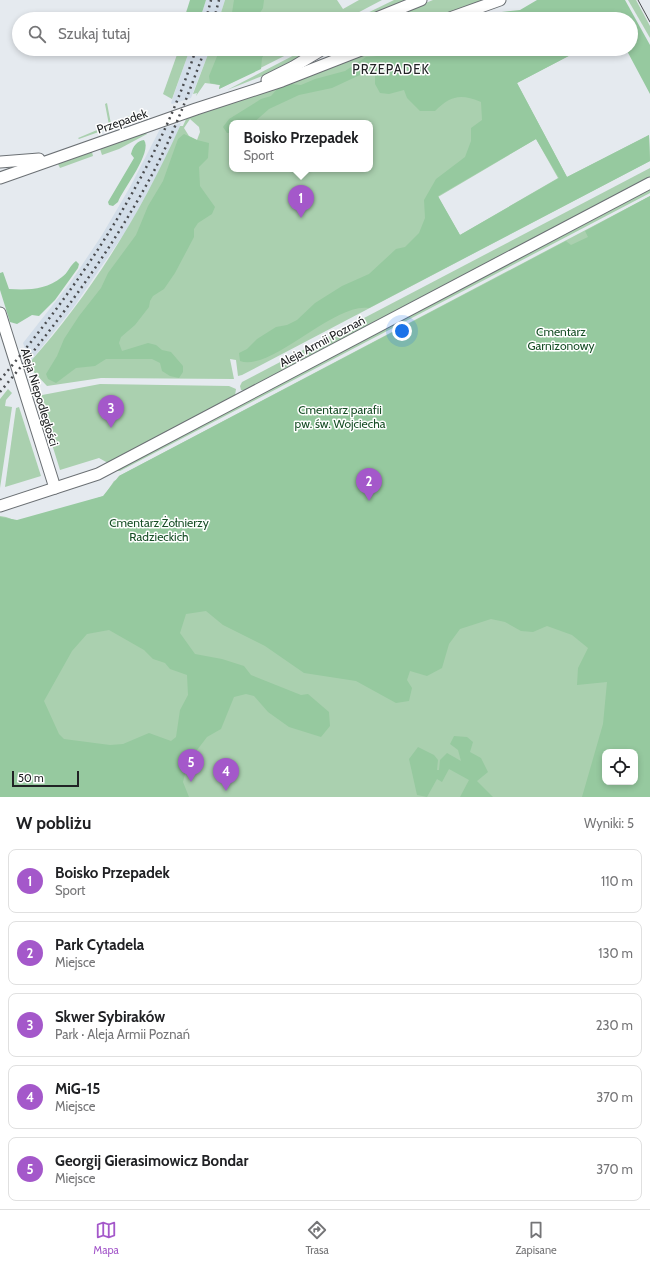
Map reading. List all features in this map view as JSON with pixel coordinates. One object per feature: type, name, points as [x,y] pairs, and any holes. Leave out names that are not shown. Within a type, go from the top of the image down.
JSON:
[{"type":"street","points":[[391,12],[421,0]]},
{"type":"street","points":[[467,12],[500,0]]},
{"type":"street","name":"Przepadek","points":[[253,89],[264,81],[311,56]]},
{"type":"street","name":"Przepadek","points":[[0,178],[253,89],[282,81],[346,56]]},
{"type":"street","points":[[0,162],[26,161],[65,155]]},
{"type":"street","name":"Aleja Armii Poznań","points":[[0,506],[86,479],[109,469],[650,183]]},
{"type":"street","name":"Aleja Niepodległości","points":[[0,313],[55,488]]},
{"type":"shaded area","points":[[206,0],[225,0],[221,12],[202,12]]},
{"type":"shaded area","points":[[188,56],[207,56],[191,98],[172,104],[171,103]]},
{"type":"shaded area","points":[[181,123],[167,157],[128,228],[73,308],[30,362],[23,343],[70,283],[102,235],[130,187],[160,129]]},
{"type":"green space","points":[[190,0],[206,0],[202,12],[186,12]]},
{"type":"green space","points":[[225,0],[337,0],[343,9],[359,0],[382,0],[359,12],[221,12]]},
{"type":"green space","points":[[234,0],[264,0],[263,8],[260,12],[232,12]]},
{"type":"green space","points":[[394,0],[405,0],[379,12],[369,12]]},
{"type":"green space","points":[[433,0],[486,0],[453,12],[403,12]]},
{"type":"green space","points":[[537,0],[625,0],[632,12],[502,12],[520,10]]},
{"type":"green space","points":[[628,0],[636,0],[650,26],[650,38],[638,17],[638,12],[635,12]]},
{"type":"green space","points":[[638,23],[650,45],[650,94],[630,56],[638,56]]},
{"type":"green space","points":[[177,56],[187,56],[172,99],[163,94]]},
{"type":"green space","points":[[207,56],[284,56],[219,89],[220,85],[205,83],[196,96],[197,93],[193,94]]},
{"type":"green space","points":[[217,56],[263,56],[261,69],[219,89],[220,85],[210,83],[209,76]]},
{"type":"green space","points":[[293,56],[300,56],[270,73],[227,90]]},
{"type":"green space","points":[[358,56],[569,56],[517,83],[567,177],[649,135],[650,161],[242,375],[238,376],[236,360],[230,359],[234,379],[101,378],[47,386],[31,369],[33,364],[30,362],[53,336],[74,308],[114,250],[149,189],[180,126],[183,126],[187,117]],"holes":[[[190,119],[199,127],[200,132],[197,140],[189,136],[184,128]],[[536,139],[558,178],[460,235],[438,197]]]},
{"type":"green space","points":[[569,56],[517,83],[567,177],[649,135],[650,161],[369,308],[355,309],[338,315],[268,357],[253,362],[240,361],[239,353],[247,349],[257,339],[276,327],[287,325],[297,320],[315,303],[342,286],[369,274],[396,249],[405,247],[419,233],[425,218],[424,200],[436,179],[465,157],[471,141],[471,128],[482,120],[481,102],[474,99],[461,97],[451,99],[435,111],[420,111],[407,98],[404,90],[389,94],[380,93],[375,84],[375,74],[362,74],[332,88],[299,95],[269,109],[256,120],[229,120],[229,133],[227,133],[223,127],[229,119],[261,99],[271,96],[278,88],[291,84],[301,85],[315,79],[345,71],[366,57]],"holes":[[[536,139],[559,178],[460,235],[438,196]]]},
{"type":"green space","points":[[107,103],[111,124],[134,114],[135,119],[79,139],[78,138],[109,125],[105,104]]},
{"type":"green space","points":[[145,132],[147,134],[119,149],[102,155],[100,149]]},
{"type":"green space","points":[[184,134],[197,140],[209,143],[208,158],[199,167],[200,186],[215,207],[212,214],[198,223],[194,229],[194,237],[175,273],[164,289],[153,296],[149,307],[135,325],[121,337],[119,343],[122,351],[148,343],[156,345],[162,350],[171,352],[183,366],[183,372],[179,378],[170,376],[162,371],[160,363],[152,359],[106,359],[95,366],[76,368],[56,383],[48,379],[46,374],[57,356],[64,339],[79,316],[101,288],[108,273],[136,235],[148,206],[163,181],[178,139]]},
{"type":"green space","points":[[144,140],[146,146],[136,171],[118,202],[113,206],[109,205],[108,202],[134,158],[131,154],[133,149],[137,143]]},
{"type":"green space","points":[[92,152],[93,156],[60,168],[58,164]]},
{"type":"green space","points":[[650,168],[650,178],[245,391],[241,390],[240,386],[242,382]]},
{"type":"green space","points":[[650,189],[650,193],[120,471],[114,471]]},
{"type":"green space","points":[[650,196],[650,797],[0,797],[0,516],[20,522],[104,496],[114,481],[120,478],[119,476]]},
{"type":"green space","points":[[650,196],[650,797],[582,797],[603,724],[607,682],[577,685],[578,668],[588,648],[572,635],[547,626],[533,632],[521,631],[505,622],[491,619],[460,629],[449,644],[442,668],[427,676],[410,671],[407,680],[412,688],[409,701],[396,703],[356,681],[304,673],[265,646],[223,625],[206,611],[186,614],[180,633],[195,654],[222,659],[244,666],[251,675],[301,695],[308,694],[329,712],[330,726],[321,737],[289,727],[268,712],[254,696],[246,694],[234,697],[221,729],[207,737],[188,762],[183,782],[189,797],[0,797],[0,517],[17,520],[103,496],[119,476],[566,241],[571,245],[588,237],[585,231]],"holes":[[[109,630],[144,650],[153,659],[165,663],[170,669],[187,675],[188,695],[180,710],[176,737],[171,741],[149,733],[123,744],[110,745],[64,739],[59,734],[44,701],[72,651],[87,634]]]},
{"type":"green space","points":[[76,261],[79,264],[78,268],[55,300],[39,316],[32,315],[17,324],[10,322],[0,290],[0,273],[3,272],[9,289],[37,288],[56,281],[64,275]]},
{"type":"green space","points":[[100,384],[229,386],[236,389],[235,396],[108,463],[99,458],[60,470],[37,396]]},
{"type":"green space","points":[[8,389],[12,393],[6,400],[5,406],[12,407],[0,488],[0,399]]},
{"type":"green space","points":[[19,407],[41,476],[5,487],[16,408]]},
{"type":"green space","points":[[454,736],[467,737],[473,742],[470,752],[481,758],[488,772],[477,781],[493,797],[460,797],[469,780],[449,769],[442,782],[437,779],[427,797],[417,795],[409,759],[418,747],[434,755],[438,760],[437,770],[439,770],[440,760],[447,753],[461,761],[458,750],[450,744]]},
{"type":"tram line","points":[[638,0],[650,22]]},
{"type":"railway","points":[[208,12],[211,0]]},
{"type":"railway","points":[[216,12],[219,0]]},
{"type":"railway","points":[[0,380],[60,304],[114,224],[160,139],[193,56]]},
{"type":"railway","points":[[0,392],[22,366],[84,285],[139,199],[169,140],[202,56]]},
{"type":"place","name":"Boisko Przepadek","points":[[301,218]]},
{"type":"place","name":"Skwer Sybiraków","points":[[111,428]]},
{"type":"place","name":"Park Cytadela","points":[[369,501]]},
{"type":"place","name":"Georgij Gierasimowicz Bondar","points":[[191,782]]},
{"type":"place","name":"MiG-15","points":[[226,791]]},
{"type":"district","name":"PRZEPADEK","points":[[391,69]]},
{"type":"park label","name":"Cmentarz Garnizonowy","points":[[561,338]]},
{"type":"park label","name":"Cmentarz parafii pw. św. Wojciecha","points":[[340,416]]},
{"type":"park label","name":"Cmentarz Żołnierzy Radzieckich","points":[[159,529]]}]
